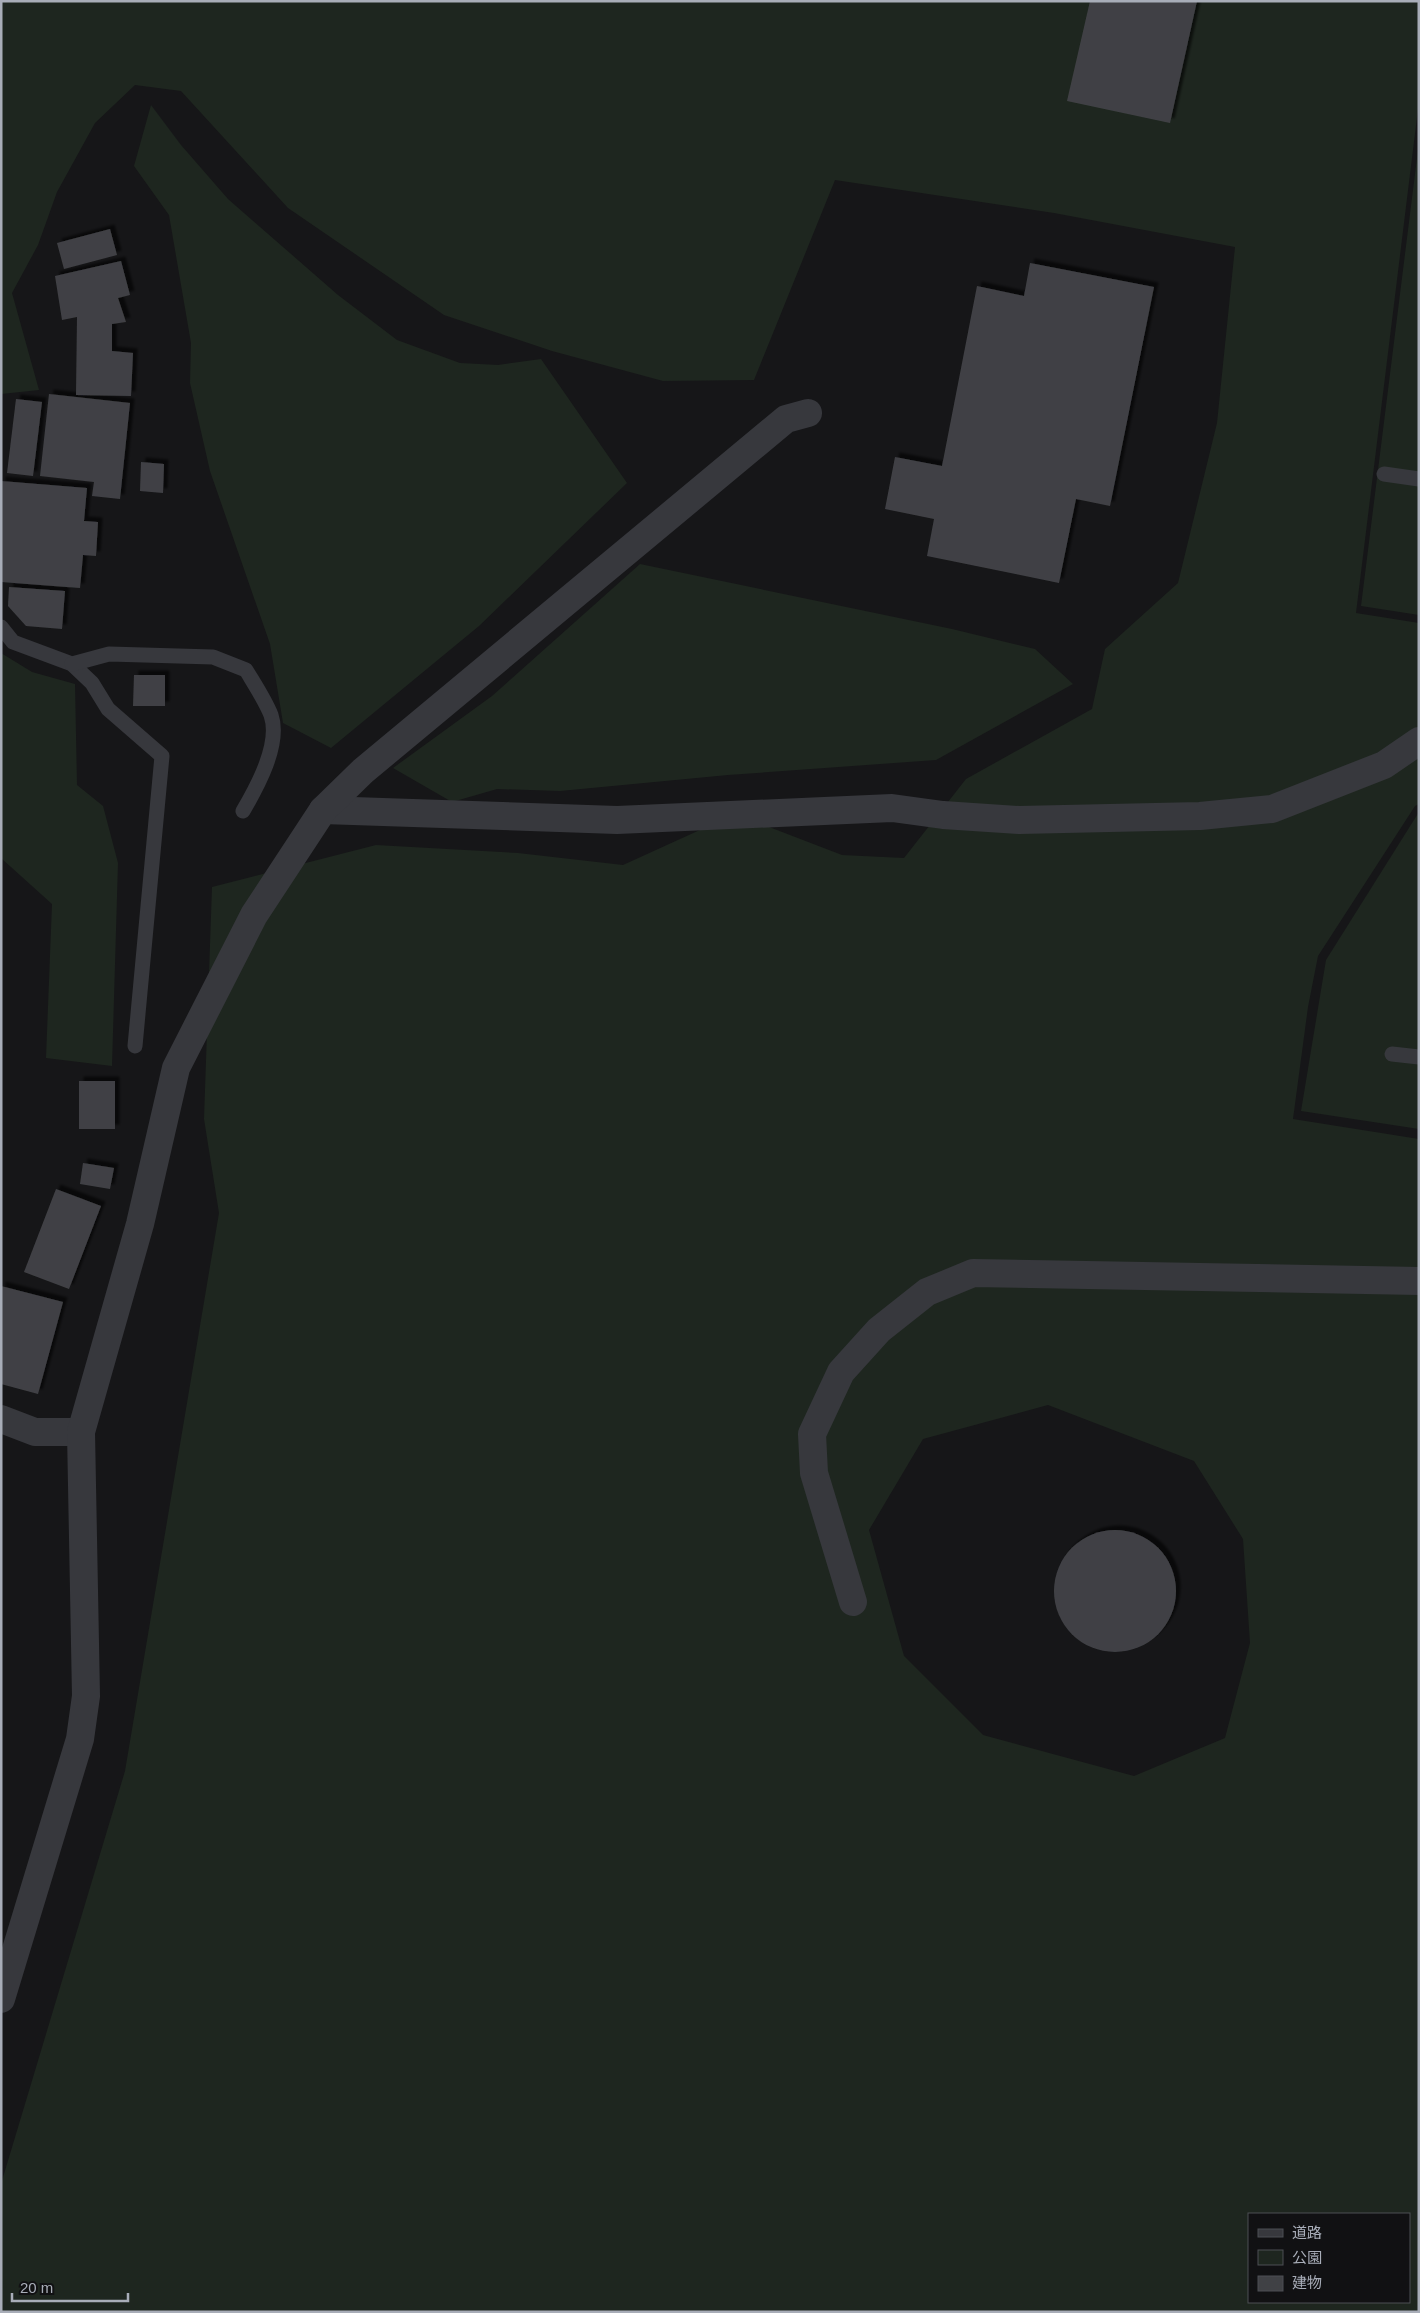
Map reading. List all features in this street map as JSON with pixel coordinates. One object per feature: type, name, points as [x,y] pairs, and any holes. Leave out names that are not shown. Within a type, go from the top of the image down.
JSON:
[{"type":"street","points":[[1,1999],[80,1739],[86,1696],[81,1432],[140,1224],[176,1068],[254,914],[323,810],[363,771],[786,419],[808,413]]},
{"type":"street","points":[[323,810],[617,820],[892,808],[1019,820],[1200,816],[1272,809],[1384,765],[1419,741]]},
{"type":"street","points":[[854,1602],[814,1473],[812,1434],[841,1372],[879,1330],[927,1292],[973,1273],[1419,1281]]},
{"type":"street","points":[[1,1419],[35,1432],[81,1432]]},
{"type":"lane","points":[[1384,474],[1419,479]]},
{"type":"lane","points":[[1,627],[13,642],[72,664],[92,683],[108,709],[162,756],[135,1046]]},
{"type":"lane","points":[[72,664],[110,654],[213,657],[246,670],[272,716],[272,746],[255,790],[243,811]]},
{"type":"lane","points":[[1392,1054],[1419,1058]]},
{"type":"green space","points":[[1,1],[1419,1],[1419,101],[1356,613],[1419,623],[1419,804],[1415,806],[1318,956],[1308,1007],[1293,1119],[1419,1139],[1419,2312],[1,2312],[1,2184],[125,1771],[219,1213],[204,1119],[212,887],[376,845],[518,853],[623,865],[735,814],[842,855],[904,858],[966,779],[1092,709],[1105,649],[1178,583],[1217,423],[1235,247],[1054,213],[835,180],[754,380],[663,381],[552,351],[444,315],[288,208],[181,91],[135,85],[95,123],[57,192],[38,245],[12,293],[39,390],[1,394]],"holes":[[[1048,1405],[1194,1461],[1243,1539],[1250,1643],[1225,1738],[1134,1776],[983,1735],[904,1656],[869,1530],[923,1439]]]},
{"type":"green space","points":[[151,105],[181,145],[228,199],[338,295],[397,340],[460,363],[498,365],[541,359],[627,483],[479,626],[331,748],[283,723],[270,644],[210,471],[190,383],[191,343],[169,215],[134,166]]},
{"type":"green space","points":[[1419,142],[1419,615],[1361,606]]},
{"type":"green space","points":[[640,564],[952,629],[1035,649],[1073,684],[936,760],[728,775],[560,791],[497,789],[452,802],[393,768],[492,696]]},
{"type":"green space","points":[[1,653],[32,672],[75,684],[77,785],[103,806],[118,863],[112,1066],[46,1058],[52,904],[1,858]]},
{"type":"green space","points":[[1419,812],[1419,1129],[1301,1111],[1326,960]]},
{"type":"building","points":[[1090,1],[1197,1],[1170,123],[1067,101]]},
{"type":"building","points":[[110,229],[117,255],[64,269],[57,243]]},
{"type":"building","points":[[121,261],[130,295],[118,298],[126,322],[112,324],[112,351],[133,353],[131,396],[76,395],[77,317],[62,320],[55,276]]},
{"type":"building","points":[[1030,263],[1154,287],[1110,506],[1076,499],[1059,583],[927,556],[934,519],[885,509],[895,457],[942,466],[977,286],[1024,296]]},
{"type":"building","points":[[49,394],[130,403],[120,499],[92,496],[94,482],[40,476]]},
{"type":"building","points":[[16,399],[42,402],[33,476],[7,473]]},
{"type":"building","points":[[141,462],[164,464],[163,493],[140,491]]},
{"type":"building","points":[[1,481],[87,488],[84,521],[98,522],[96,556],[83,555],[80,588],[1,582]]},
{"type":"building","points":[[9,587],[65,591],[62,629],[26,626],[8,606]]},
{"type":"building","points":[[134,675],[165,675],[165,706],[133,706]]},
{"type":"building","points":[[79,1081],[115,1081],[115,1129],[79,1129]]},
{"type":"building","points":[[83,1163],[114,1168],[110,1189],[80,1184]]},
{"type":"building","points":[[56,1189],[101,1206],[69,1289],[24,1272]]},
{"type":"building","points":[[1,1286],[63,1302],[38,1394],[1,1384]]},
{"type":"building","points":[[1115,1530],[1138,1534],[1158,1548],[1172,1568],[1176,1591],[1172,1614],[1158,1634],[1138,1648],[1115,1652],[1092,1648],[1072,1634],[1058,1614],[1054,1591],[1058,1568],[1072,1548],[1092,1534]]}]
